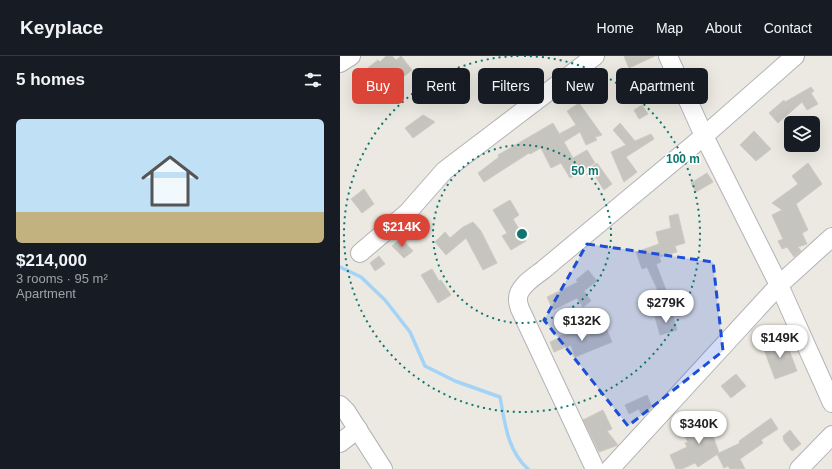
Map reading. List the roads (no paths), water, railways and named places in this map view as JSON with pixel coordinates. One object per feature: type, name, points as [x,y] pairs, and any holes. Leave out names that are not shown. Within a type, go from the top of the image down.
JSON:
[{"type":"street","points":[[340,62],[351,56]]},
{"type":"street","points":[[360,253],[408,212],[444,171],[596,56]]},
{"type":"street","points":[[668,56],[704,136],[779,285],[832,404]]},
{"type":"street","points":[[595,469],[520,309],[518,300],[519,293],[527,283],[704,136],[795,56]]},
{"type":"street","points":[[610,469],[779,285],[832,237]]},
{"type":"street","points":[[340,405],[346,411],[383,469]]},
{"type":"street","points":[[340,443],[358,429]]},
{"type":"street","points":[[799,469],[832,435]]},
{"type":"waterway","points":[[340,267],[361,277],[385,300],[410,332],[425,366],[455,381],[500,397],[511,445],[521,462],[528,469]]}]
